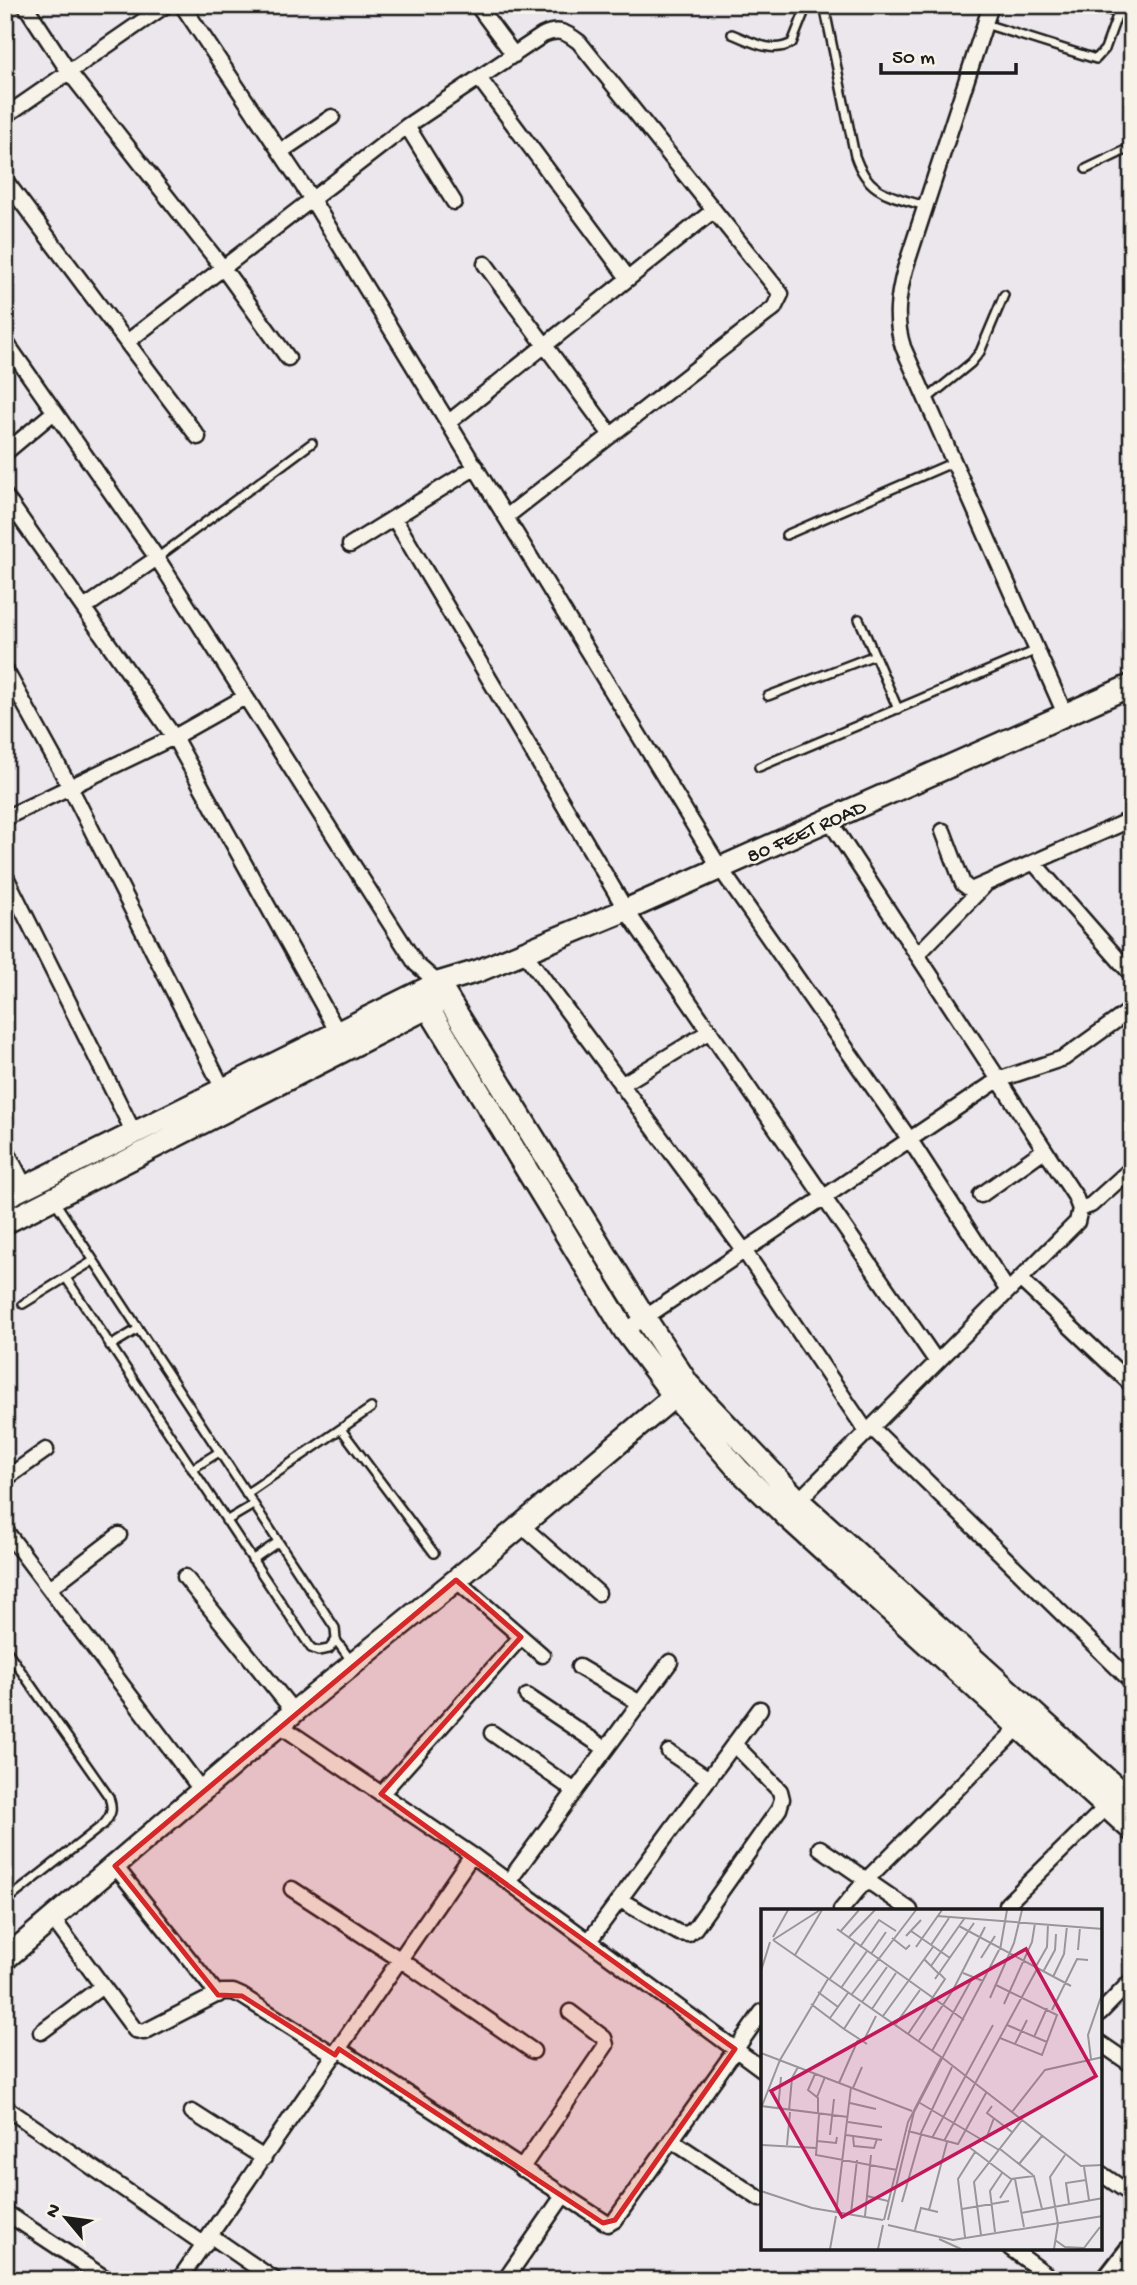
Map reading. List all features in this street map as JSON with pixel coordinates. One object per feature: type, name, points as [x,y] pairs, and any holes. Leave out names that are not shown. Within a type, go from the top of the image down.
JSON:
[{"type":"highway","points":[[1111,2280],[1132,2253]]},
{"type":"street","points":[[25,5],[69,72],[223,268],[288,358]]},
{"type":"street","points":[[182,5],[312,198],[720,868],[910,1140],[1008,1292]]},
{"type":"street","points":[[477,5],[513,55]]},
{"type":"street","points":[[991,5],[905,268],[897,307],[897,328],[1065,714]]},
{"type":"street","points":[[5,116],[164,6]]},
{"type":"street","points":[[127,342],[407,126],[554,30],[567,32],[579,42],[781,294],[780,301],[774,308],[506,517]]},
{"type":"street","points":[[479,78],[628,278]]},
{"type":"street","points":[[280,152],[332,117]]},
{"type":"street","points":[[407,126],[454,202]]},
{"type":"street","points":[[5,180],[198,437]]},
{"type":"street","points":[[449,422],[714,210]]},
{"type":"street","points":[[485,264],[611,435]]},
{"type":"street","points":[[5,341],[157,558],[416,964],[625,1331],[681,1390],[738,1469],[792,1508],[1026,1720],[1120,1800],[1132,1829]]},
{"type":"street","points":[[5,453],[54,412]]},
{"type":"street","points":[[350,545],[476,467]]},
{"type":"street","points":[[5,496],[174,737],[337,1031]]},
{"type":"street","points":[[394,518],[626,910],[937,1362]]},
{"type":"street","points":[[84,608],[157,558]]},
{"type":"street","points":[[5,669],[70,787],[223,1089]]},
{"type":"street","name":"80 FEET ROAD","points":[[434,995],[523,951],[626,910],[1132,685]]},
{"type":"street","points":[[5,818],[174,737],[245,697]]},
{"type":"street","points":[[943,831],[963,884],[971,890],[1132,819]]},
{"type":"street","points":[[792,1508],[1077,1222],[1080,1209],[1075,1196],[829,820]]},
{"type":"street","points":[[1034,863],[1132,975]]},
{"type":"street","points":[[5,875],[134,1133]]},
{"type":"street","points":[[917,955],[986,884]]},
{"type":"street","points":[[523,951],[745,1251],[869,1430],[1132,1682]]},
{"type":"street","points":[[5,1197],[337,1031],[434,995]]},
{"type":"street","points":[[5,1223],[53,1200],[434,995]]},
{"type":"street","points":[[434,995],[645,1318],[681,1390]]},
{"type":"street","points":[[625,1331],[998,1080],[1064,1058],[1132,1009]]},
{"type":"street","points":[[621,1085],[710,1031]]},
{"type":"street","points":[[5,1148],[25,1187]]},
{"type":"street","points":[[982,1195],[1044,1150]]},
{"type":"street","points":[[1080,1209],[1091,1205],[1132,1168]]},
{"type":"street","points":[[1020,1279],[1132,1385]]},
{"type":"street","points":[[5,1959],[681,1390]]},
{"type":"street","points":[[8,1472],[46,1450]]},
{"type":"street","points":[[521,1525],[598,1593]]},
{"type":"street","points":[[5,1530],[202,1791]]},
{"type":"street","points":[[50,1588],[118,1535]]},
{"type":"street","points":[[185,1577],[288,1719],[381,1794],[472,1855],[761,2067]]},
{"type":"street","points":[[456,1580],[542,1655]]},
{"type":"street","points":[[381,1794],[521,1637]]},
{"type":"street","points":[[508,1882],[670,1662]]},
{"type":"street","points":[[579,1667],[640,1703]]},
{"type":"street","points":[[527,1696],[606,1749]]},
{"type":"street","points":[[589,1941],[760,1709]]},
{"type":"street","points":[[842,1909],[866,1880],[1026,1720]]},
{"type":"street","points":[[492,1733],[575,1791]]},
{"type":"street","points":[[620,1900],[680,1933],[688,1934],[695,1928],[779,1809],[782,1799],[780,1791],[734,1744]]},
{"type":"street","points":[[668,1752],[709,1779]]},
{"type":"street","points":[[1007,1904],[1120,1800]]},
{"type":"street","points":[[820,1848],[909,1909]]},
{"type":"street","points":[[179,2280],[472,1855]]},
{"type":"street","points":[[115,1866],[218,1994]]},
{"type":"street","points":[[292,1889],[401,1959],[533,2051]]},
{"type":"street","points":[[53,1919],[135,2030],[144,2032],[218,1994],[233,1992],[337,2052],[608,2224],[615,2220],[761,2013]]},
{"type":"street","points":[[1102,2011],[1132,1980]]},
{"type":"street","points":[[41,2032],[102,1987]]},
{"type":"street","points":[[521,2169],[606,2045],[604,2038],[570,2012]]},
{"type":"street","points":[[1102,2044],[1132,2065]]},
{"type":"street","points":[[5,2107],[208,2240],[275,2280]]},
{"type":"street","points":[[192,2112],[264,2158]]},
{"type":"street","points":[[671,2140],[760,2199]]},
{"type":"street","points":[[1102,2174],[1132,2195]]},
{"type":"street","points":[[505,2280],[563,2196]]},
{"type":"street","points":[[5,2212],[108,2280]]},
{"type":"street","points":[[1013,2250],[1054,2280]]},
{"type":"lane","points":[[732,34],[768,48],[782,48],[792,43],[807,5]]},
{"type":"lane","points":[[824,5],[861,174],[881,191],[925,206]]},
{"type":"lane","points":[[1095,5],[1132,18]]},
{"type":"lane","points":[[985,24],[1096,60],[1105,49],[1118,13]]},
{"type":"lane","points":[[1086,169],[1132,147]]},
{"type":"lane","points":[[926,399],[981,352],[1004,295]]},
{"type":"lane","points":[[157,558],[312,443]]},
{"type":"lane","points":[[786,535],[954,462]]},
{"type":"lane","points":[[859,619],[898,709]]},
{"type":"lane","points":[[759,767],[1038,650]]},
{"type":"lane","points":[[768,696],[875,655]]},
{"type":"lane","points":[[53,1200],[335,1629],[336,1640],[354,1664]]},
{"type":"lane","points":[[23,1304],[93,1261]]},
{"type":"lane","points":[[66,1278],[310,1648],[318,1651],[329,1649],[336,1640]]},
{"type":"lane","points":[[110,1346],[138,1329]]},
{"type":"lane","points":[[246,1494],[371,1408]]},
{"type":"lane","points":[[341,1429],[435,1553]]},
{"type":"lane","points":[[192,1469],[219,1452]]},
{"type":"lane","points":[[226,1521],[253,1505]]},
{"type":"lane","points":[[252,1560],[278,1542]]},
{"type":"lane","points":[[5,1648],[113,1806],[111,1815],[104,1824],[5,1902]]},
{"type":"highlighted area","points":[[456,1580],[521,1637],[381,1794],[735,2049],[615,2220],[603,2223],[339,2049],[335,2055],[242,1996],[218,1995],[115,1866]]}]
